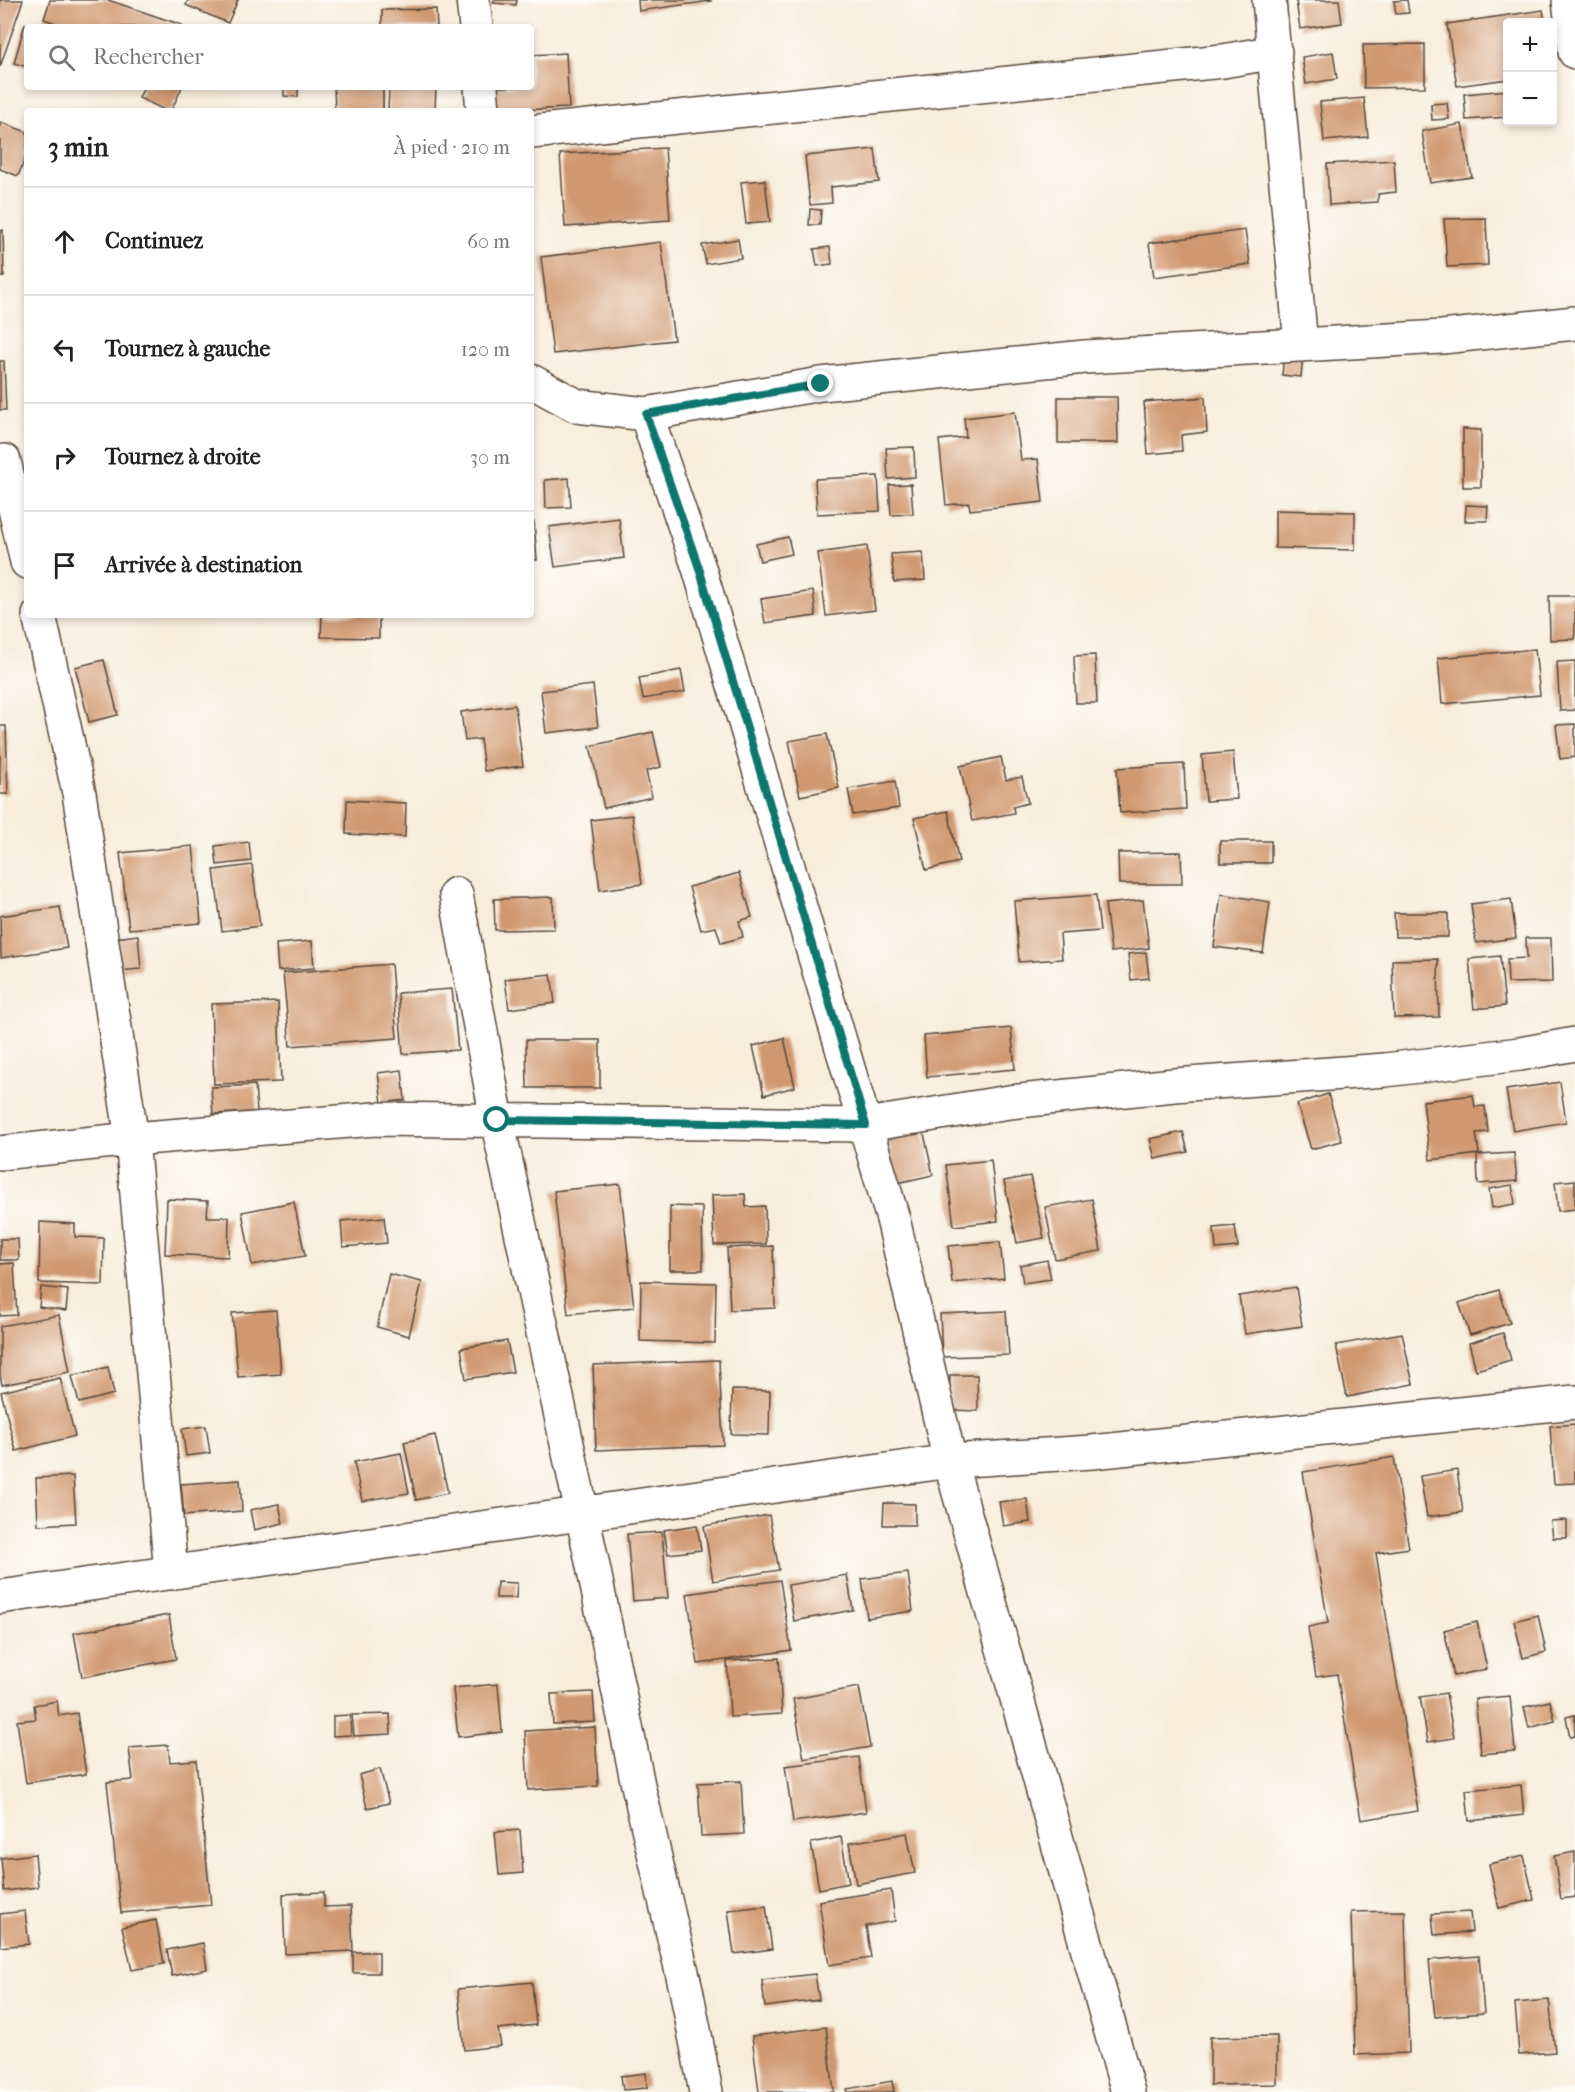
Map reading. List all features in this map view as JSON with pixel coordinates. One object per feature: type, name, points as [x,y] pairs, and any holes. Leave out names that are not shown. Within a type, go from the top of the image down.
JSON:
[{"type":"street","points":[[473,0],[476,24]]},
{"type":"street","points":[[1269,0],[1301,345]]},
{"type":"street","points":[[1569,0],[1575,52]]},
{"type":"street","points":[[534,132],[1223,61],[1275,52]]},
{"type":"street","points":[[481,90],[483,108]]},
{"type":"street","points":[[534,384],[577,406],[646,414],[821,384],[1085,357],[1442,337],[1575,323]]},
{"type":"street","points":[[646,414],[699,568],[866,1125],[893,1219],[950,1461],[1128,2092]]},
{"type":"street","points":[[10,460],[24,543]]},
{"type":"street","points":[[40,618],[79,793],[132,1138],[171,1573]]},
{"type":"street","points":[[456,894],[497,1120],[638,1785],[686,1989],[706,2092]]},
{"type":"street","points":[[0,1153],[132,1138],[375,1119],[866,1125],[1009,1102],[1174,1085],[1385,1070],[1520,1054],[1575,1044]]},
{"type":"street","points":[[0,1597],[950,1461],[1092,1452],[1575,1402]]},
{"type":"building","points":[[0,0],[23,0],[0,67]]},
{"type":"building","points":[[50,0],[108,0],[179,24],[58,24],[44,19]]},
{"type":"building","points":[[188,0],[238,0],[228,23],[186,5]]},
{"type":"building","points":[[494,0],[517,0],[516,5],[493,3]]},
{"type":"building","points":[[638,0],[710,0],[711,1],[639,11]]},
{"type":"building","points":[[1296,0],[1339,0],[1342,23],[1300,29]]},
{"type":"building","points":[[1407,0],[1409,13],[1396,14],[1394,1]]},
{"type":"building","points":[[436,9],[437,24],[382,24],[382,10]]},
{"type":"building","points":[[1543,10],[1544,18],[1503,18],[1503,80],[1457,86],[1447,24]]},
{"type":"building","points":[[24,28],[24,66],[14,63]]},
{"type":"building","points":[[1425,44],[1425,87],[1364,88],[1363,45]]},
{"type":"building","points":[[1333,52],[1337,79],[1306,84],[1302,57]]},
{"type":"building","points":[[566,53],[569,108],[495,108],[494,90],[534,90],[534,55]]},
{"type":"building","points":[[143,90],[181,90],[172,108],[161,108],[139,98]]},
{"type":"building","points":[[284,90],[298,90],[298,97],[284,96]]},
{"type":"building","points":[[334,90],[383,90],[383,108],[335,108]]},
{"type":"building","points":[[389,90],[436,90],[435,108],[388,108]]},
{"type":"building","points":[[1503,90],[1503,117],[1466,120],[1464,94]]},
{"type":"building","points":[[1364,98],[1368,137],[1324,141],[1320,102]]},
{"type":"building","points":[[1447,103],[1449,119],[1432,120],[1431,104]]},
{"type":"building","points":[[0,122],[24,131],[24,161],[18,176],[0,169]]},
{"type":"building","points":[[1462,124],[1472,177],[1430,183],[1422,131]]},
{"type":"building","points":[[665,148],[670,220],[565,227],[560,154]]},
{"type":"building","points":[[875,149],[879,182],[831,187],[832,203],[810,205],[805,156]]},
{"type":"building","points":[[1394,160],[1396,192],[1378,194],[1378,202],[1329,205],[1327,164]]},
{"type":"building","points":[[765,180],[770,222],[746,224],[741,182]]},
{"type":"building","points":[[810,209],[821,210],[820,225],[809,225]]},
{"type":"building","points":[[1486,218],[1488,265],[1447,267],[1444,219]]},
{"type":"building","points":[[3,230],[4,277],[0,277],[0,231]]},
{"type":"building","points":[[1245,230],[1250,264],[1154,277],[1149,243]]},
{"type":"building","points":[[738,239],[741,258],[706,264],[702,245]]},
{"type":"building","points":[[661,242],[674,340],[553,354],[541,257]]},
{"type":"building","points":[[830,247],[832,264],[817,266],[814,249]]},
{"type":"building","points":[[1284,354],[1303,356],[1301,377],[1282,375]]},
{"type":"building","points":[[0,361],[4,361],[6,410],[0,410]]},
{"type":"building","points":[[1058,397],[1117,397],[1118,443],[1058,443]]},
{"type":"building","points":[[1205,397],[1207,432],[1181,435],[1182,451],[1148,454],[1144,402]]},
{"type":"building","points":[[1015,412],[1021,460],[1038,459],[1043,502],[970,510],[969,503],[946,505],[939,440],[966,437],[964,418]]},
{"type":"building","points":[[1463,429],[1481,430],[1481,487],[1463,487]]},
{"type":"building","points":[[914,447],[915,477],[888,479],[886,448]]},
{"type":"building","points":[[878,476],[880,511],[817,514],[815,479]]},
{"type":"building","points":[[569,478],[571,507],[546,508],[545,480]]},
{"type":"building","points":[[911,484],[913,514],[891,515],[889,485]]},
{"type":"building","points":[[1466,505],[1488,506],[1487,521],[1465,521]]},
{"type":"building","points":[[1275,510],[1355,512],[1355,550],[1275,548]]},
{"type":"building","points":[[619,518],[624,558],[555,567],[549,527]]},
{"type":"building","points":[[534,522],[537,560],[534,560]]},
{"type":"building","points":[[788,537],[792,554],[760,561],[756,544]]},
{"type":"building","points":[[867,546],[875,610],[826,616],[818,553]]},
{"type":"building","points":[[923,552],[925,580],[894,582],[891,554]]},
{"type":"building","points":[[813,591],[816,616],[765,623],[761,599]]},
{"type":"building","points":[[1549,596],[1575,596],[1575,639],[1550,640]]},
{"type":"building","points":[[322,618],[379,618],[379,638],[321,637]]},
{"type":"building","points":[[1535,649],[1540,695],[1442,704],[1438,658]]},
{"type":"building","points":[[1095,655],[1097,703],[1076,703],[1074,656]]},
{"type":"building","points":[[104,660],[118,715],[89,722],[75,667]]},
{"type":"building","points":[[1575,661],[1575,710],[1560,711],[1557,662]]},
{"type":"building","points":[[681,670],[685,692],[643,699],[639,678]]},
{"type":"building","points":[[593,685],[598,727],[546,733],[541,691]]},
{"type":"building","points":[[515,705],[523,766],[484,771],[480,739],[465,741],[461,712]]},
{"type":"building","points":[[1575,724],[1575,757],[1560,759],[1556,725]]},
{"type":"building","points":[[0,726],[6,726],[8,794],[0,794]]},
{"type":"building","points":[[653,732],[661,767],[646,771],[652,797],[604,808],[590,746]]},
{"type":"building","points":[[827,734],[839,788],[800,796],[789,741]]},
{"type":"building","points":[[1233,752],[1237,799],[1206,801],[1202,755]]},
{"type":"building","points":[[1001,757],[1006,780],[1022,777],[1028,803],[1013,807],[1014,813],[972,821],[960,766]]},
{"type":"building","points":[[1184,764],[1186,809],[1120,813],[1117,768]]},
{"type":"building","points":[[895,781],[899,808],[853,815],[848,789]]},
{"type":"building","points":[[347,800],[406,803],[405,837],[346,834]]},
{"type":"building","points":[[948,811],[959,862],[926,870],[914,818]]},
{"type":"building","points":[[632,815],[642,884],[600,890],[591,820]]},
{"type":"building","points":[[1220,841],[1271,841],[1271,863],[1220,863]]},
{"type":"building","points":[[249,842],[251,861],[217,865],[215,846]]},
{"type":"building","points":[[193,846],[201,923],[129,929],[120,853]]},
{"type":"building","points":[[1181,852],[1182,884],[1119,884],[1118,853]]},
{"type":"building","points":[[252,865],[260,926],[222,931],[214,870]]},
{"type":"building","points":[[739,873],[752,917],[739,921],[743,937],[721,943],[716,927],[701,930],[689,887]]},
{"type":"building","points":[[1221,894],[1270,902],[1263,953],[1214,947]]},
{"type":"building","points":[[1096,895],[1100,931],[1060,934],[1062,959],[1019,962],[1014,901]]},
{"type":"building","points":[[553,897],[554,929],[495,930],[494,899]]},
{"type":"building","points":[[1511,899],[1516,938],[1476,943],[1471,904]]},
{"type":"building","points":[[1143,900],[1149,948],[1111,952],[1105,904]]},
{"type":"building","points":[[60,907],[67,948],[1,958],[0,916]]},
{"type":"building","points":[[1394,913],[1448,913],[1448,937],[1395,937]]},
{"type":"building","points":[[138,935],[141,969],[118,971],[115,938]]},
{"type":"building","points":[[1526,938],[1551,938],[1552,982],[1508,983],[1507,959],[1527,958]]},
{"type":"building","points":[[312,941],[314,968],[278,971],[276,944]]},
{"type":"building","points":[[1146,952],[1149,978],[1131,980],[1128,954]]},
{"type":"building","points":[[1500,956],[1505,1006],[1474,1009],[1469,959]]},
{"type":"building","points":[[1438,959],[1439,1017],[1394,1018],[1392,960]]},
{"type":"building","points":[[391,964],[397,1038],[290,1046],[283,973]]},
{"type":"building","points":[[551,974],[555,1003],[509,1009],[505,979]]},
{"type":"building","points":[[452,989],[458,1050],[403,1054],[398,993]]},
{"type":"building","points":[[278,1002],[281,1082],[214,1084],[211,1004]]},
{"type":"building","points":[[1011,1028],[1015,1069],[927,1077],[924,1036]]},
{"type":"building","points":[[784,1038],[795,1087],[764,1095],[753,1046]]},
{"type":"building","points":[[526,1040],[600,1040],[600,1088],[527,1088]]},
{"type":"building","points":[[402,1070],[405,1100],[382,1103],[378,1073]]},
{"type":"building","points":[[1560,1082],[1566,1122],[1513,1131],[1506,1090]]},
{"type":"building","points":[[255,1085],[257,1112],[213,1114],[211,1087]]},
{"type":"building","points":[[1328,1094],[1342,1141],[1311,1149],[1297,1104]]},
{"type":"building","points":[[1473,1095],[1475,1107],[1485,1106],[1488,1132],[1476,1133],[1479,1154],[1430,1160],[1423,1101]]},
{"type":"building","points":[[923,1129],[933,1175],[897,1183],[887,1137]]},
{"type":"building","points":[[1183,1132],[1188,1152],[1155,1159],[1150,1139]]},
{"type":"building","points":[[1514,1153],[1517,1181],[1478,1184],[1477,1155]]},
{"type":"building","points":[[991,1160],[998,1221],[954,1226],[946,1165]]},
{"type":"building","points":[[1030,1176],[1044,1238],[1017,1243],[1004,1181]]},
{"type":"building","points":[[1575,1180],[1575,1209],[1558,1211],[1555,1182]]},
{"type":"building","points":[[620,1184],[634,1307],[568,1314],[554,1191]]},
{"type":"building","points":[[1512,1185],[1515,1204],[1492,1208],[1489,1189]]},
{"type":"building","points":[[745,1194],[746,1207],[765,1206],[766,1244],[714,1245],[712,1195]]},
{"type":"building","points":[[167,1199],[208,1201],[207,1217],[229,1217],[228,1257],[165,1254]]},
{"type":"building","points":[[1092,1199],[1101,1251],[1055,1259],[1045,1207]]},
{"type":"building","points":[[294,1202],[305,1256],[252,1265],[242,1212]]},
{"type":"building","points":[[670,1206],[702,1207],[703,1270],[670,1270]]},
{"type":"building","points":[[384,1217],[387,1243],[343,1247],[341,1221]]},
{"type":"building","points":[[40,1222],[75,1224],[75,1237],[104,1238],[103,1285],[39,1283]]},
{"type":"building","points":[[1235,1226],[1238,1247],[1216,1249],[1214,1228]]},
{"type":"building","points":[[0,1239],[18,1239],[19,1260],[0,1260]]},
{"type":"building","points":[[1000,1242],[1004,1278],[952,1283],[948,1246]]},
{"type":"building","points":[[773,1246],[775,1308],[730,1310],[727,1248]]},
{"type":"building","points":[[1047,1260],[1051,1279],[1023,1283],[1020,1265]]},
{"type":"building","points":[[14,1263],[17,1315],[0,1316],[0,1264]]},
{"type":"building","points":[[389,1274],[422,1282],[409,1336],[377,1327]]},
{"type":"building","points":[[641,1281],[716,1283],[715,1343],[640,1341]]},
{"type":"building","points":[[41,1287],[68,1290],[66,1311],[39,1307]]},
{"type":"building","points":[[1296,1287],[1302,1326],[1245,1334],[1239,1296]]},
{"type":"building","points":[[1499,1290],[1510,1323],[1470,1335],[1459,1303]]},
{"type":"building","points":[[276,1310],[281,1374],[238,1377],[232,1313]]},
{"type":"building","points":[[1006,1311],[1009,1355],[942,1357],[940,1314]]},
{"type":"building","points":[[59,1315],[70,1372],[2,1385],[0,1326]]},
{"type":"building","points":[[1402,1333],[1413,1384],[1347,1397],[1336,1345]]},
{"type":"building","points":[[1503,1333],[1511,1360],[1476,1370],[1469,1343]]},
{"type":"building","points":[[507,1341],[513,1372],[466,1379],[461,1348]]},
{"type":"building","points":[[719,1360],[723,1445],[596,1450],[593,1365]]},
{"type":"building","points":[[108,1367],[114,1394],[79,1403],[72,1376]]},
{"type":"building","points":[[950,1375],[977,1375],[978,1411],[949,1410]]},
{"type":"building","points":[[60,1378],[75,1436],[16,1451],[1,1392]]},
{"type":"building","points":[[732,1390],[770,1391],[769,1435],[731,1434]]},
{"type":"building","points":[[1575,1424],[1575,1483],[1554,1484],[1550,1426]]},
{"type":"building","points":[[206,1426],[210,1453],[186,1456],[182,1429]]},
{"type":"building","points":[[435,1435],[448,1493],[416,1500],[404,1442]]},
{"type":"building","points":[[401,1453],[409,1493],[362,1501],[354,1462]]},
{"type":"building","points":[[1394,1457],[1409,1548],[1376,1553],[1418,1811],[1361,1820],[1337,1674],[1316,1677],[1308,1627],[1328,1623],[1303,1472]]},
{"type":"building","points":[[1457,1470],[1463,1512],[1427,1517],[1420,1476]]},
{"type":"building","points":[[73,1476],[76,1523],[38,1525],[36,1478]]},
{"type":"building","points":[[240,1480],[242,1511],[184,1516],[181,1484]]},
{"type":"building","points":[[1027,1499],[1030,1522],[1003,1526],[999,1502]]},
{"type":"building","points":[[884,1503],[915,1504],[915,1525],[883,1525]]},
{"type":"building","points":[[279,1504],[283,1523],[254,1530],[250,1510]]},
{"type":"building","points":[[769,1515],[779,1570],[713,1581],[704,1526]]},
{"type":"building","points":[[1567,1520],[1567,1538],[1553,1538],[1551,1521]]},
{"type":"building","points":[[697,1525],[701,1550],[668,1554],[664,1530]]},
{"type":"building","points":[[662,1532],[668,1598],[633,1601],[627,1534]]},
{"type":"building","points":[[908,1573],[913,1611],[867,1618],[862,1579]]},
{"type":"building","points":[[847,1575],[853,1610],[794,1621],[788,1585]]},
{"type":"building","points":[[780,1580],[791,1650],[698,1664],[687,1594]]},
{"type":"building","points":[[497,1582],[517,1583],[516,1598],[496,1598]]},
{"type":"building","points":[[169,1615],[176,1659],[82,1677],[74,1633]]},
{"type":"building","points":[[1538,1615],[1546,1652],[1523,1658],[1514,1621]]},
{"type":"building","points":[[1477,1622],[1487,1669],[1454,1676],[1444,1630]]},
{"type":"building","points":[[779,1658],[782,1714],[730,1717],[727,1661]]},
{"type":"building","points":[[498,1684],[502,1732],[458,1737],[453,1688]]},
{"type":"building","points":[[859,1687],[870,1747],[804,1759],[793,1699]]},
{"type":"building","points":[[593,1692],[595,1722],[553,1724],[551,1694]]},
{"type":"building","points":[[1446,1693],[1454,1738],[1428,1742],[1420,1697]]},
{"type":"building","points":[[1510,1696],[1515,1751],[1481,1754],[1475,1699]]},
{"type":"building","points":[[57,1701],[59,1716],[77,1713],[86,1774],[26,1783],[17,1721],[36,1719],[34,1705]]},
{"type":"building","points":[[1550,1701],[1555,1721],[1529,1728],[1524,1707]]},
{"type":"building","points":[[390,1714],[391,1734],[354,1736],[352,1715]]},
{"type":"building","points":[[350,1715],[351,1735],[333,1736],[333,1716]]},
{"type":"building","points":[[1575,1715],[1575,1736],[1570,1737],[1566,1717]]},
{"type":"building","points":[[595,1727],[598,1786],[528,1790],[525,1731]]},
{"type":"building","points":[[168,1745],[170,1762],[196,1760],[211,1905],[121,1913],[107,1782],[133,1780],[129,1748]]},
{"type":"building","points":[[859,1757],[866,1812],[793,1822],[785,1766]]},
{"type":"building","points":[[380,1769],[389,1803],[367,1808],[359,1775]]},
{"type":"building","points":[[741,1781],[744,1834],[701,1836],[698,1783]]},
{"type":"building","points":[[1521,1785],[1524,1815],[1469,1821],[1466,1790]]},
{"type":"building","points":[[520,1830],[523,1873],[499,1875],[495,1832]]},
{"type":"building","points":[[907,1833],[915,1873],[856,1884],[849,1843]]},
{"type":"building","points":[[841,1837],[849,1883],[819,1889],[811,1843]]},
{"type":"building","points":[[1575,1852],[1575,1897],[1561,1899],[1554,1856]]},
{"type":"building","points":[[35,1854],[38,1887],[4,1891],[1,1858]]},
{"type":"building","points":[[1524,1856],[1534,1900],[1499,1908],[1489,1864]]},
{"type":"building","points":[[891,1890],[895,1921],[866,1926],[871,1958],[829,1965],[819,1901]]},
{"type":"building","points":[[324,1892],[324,1907],[351,1906],[353,1951],[285,1954],[283,1894]]},
{"type":"building","points":[[766,1906],[772,1949],[734,1954],[728,1910]]},
{"type":"building","points":[[25,1911],[29,1944],[0,1947],[0,1914]]},
{"type":"building","points":[[1405,1911],[1409,2053],[1355,2055],[1351,1912]]},
{"type":"building","points":[[1470,1912],[1472,1932],[1434,1935],[1432,1914]]},
{"type":"building","points":[[156,1920],[164,1964],[132,1970],[122,1927]]},
{"type":"building","points":[[203,1943],[207,1969],[172,1976],[167,1950]]},
{"type":"building","points":[[353,1952],[379,1952],[379,1973],[353,1973]]},
{"type":"building","points":[[1479,1956],[1484,2013],[1435,2017],[1429,1960]]},
{"type":"building","points":[[815,1974],[819,2000],[765,2007],[762,1980]]},
{"type":"building","points":[[532,1982],[536,2025],[498,2029],[501,2046],[464,2050],[458,1989]]},
{"type":"building","points":[[1549,2000],[1555,2052],[1519,2055],[1515,2003]]},
{"type":"building","points":[[826,2027],[834,2092],[759,2092],[752,2036]]},
{"type":"building","points":[[1277,2036],[1277,2084],[1210,2085],[1210,2037]]},
{"type":"building","points":[[646,2073],[647,2088],[623,2090],[621,2076]]},
{"type":"building","points":[[892,2081],[894,2092],[848,2092],[847,2089]]},
{"type":"route","points":[[497,1120],[866,1125],[699,568],[646,414],[821,384]]}]
